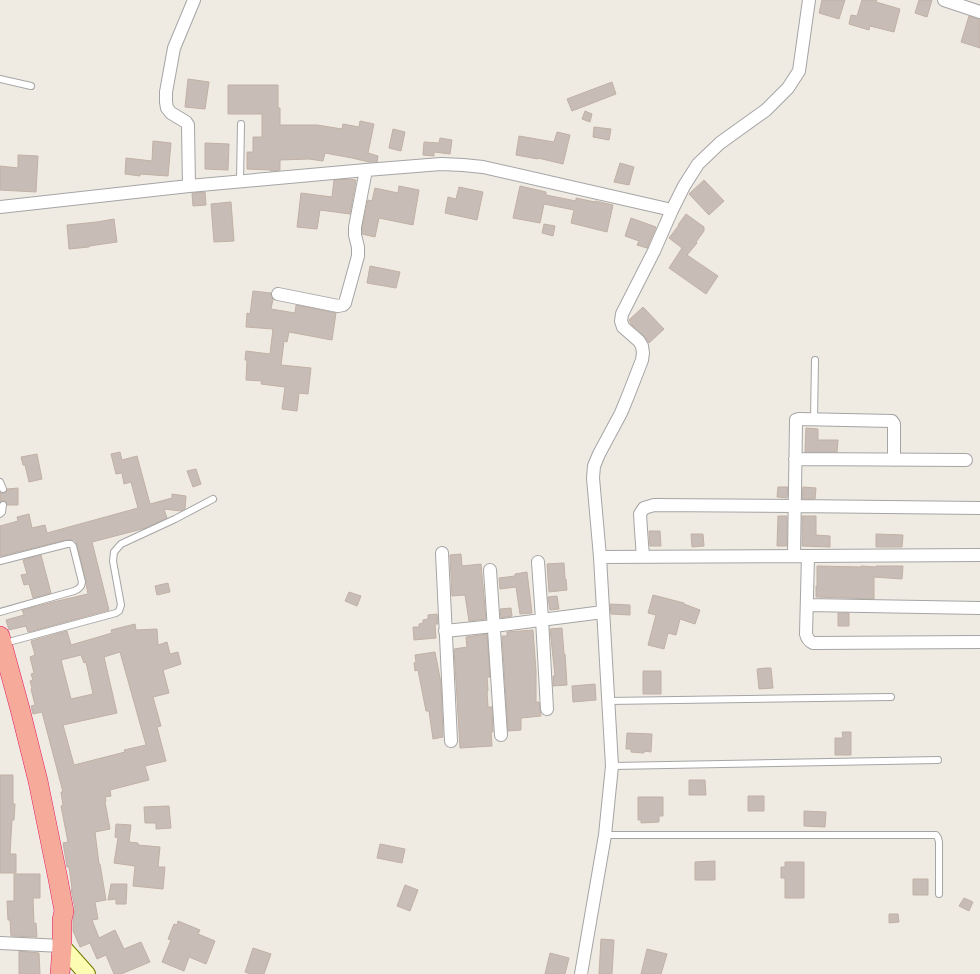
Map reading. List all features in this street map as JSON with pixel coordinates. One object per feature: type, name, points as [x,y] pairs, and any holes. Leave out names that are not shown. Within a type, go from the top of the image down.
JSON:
[{"type":"highway","points":[[1,641],[20,708],[38,781],[64,911],[62,920],[60,974]]},
{"type":"highway","points":[[0,679],[26,779],[56,912],[62,920]]},
{"type":"main road","points":[[62,946],[88,974]]},
{"type":"street","points":[[189,186],[188,125],[186,122],[171,113],[167,108],[166,92],[174,48],[194,0]]},
{"type":"street","points":[[581,974],[605,835],[612,766],[600,557],[593,478],[594,466],[621,413],[642,360],[643,353],[642,346],[639,341],[623,327],[621,321],[622,314],[654,251],[684,186],[698,164],[720,143],[766,110],[788,88],[799,71],[809,0]]},
{"type":"street","points":[[944,0],[980,12]]},
{"type":"street","points":[[0,207],[240,181],[441,164],[483,167],[672,210]]},
{"type":"street","points":[[278,294],[338,306],[344,305],[358,256],[355,228],[366,170]]},
{"type":"street","points":[[794,556],[796,420],[892,421],[894,424],[894,460]]},
{"type":"street","points":[[795,460],[966,460]]},
{"type":"street","points":[[643,557],[640,514],[644,508],[654,505],[980,508]]},
{"type":"street","points":[[442,553],[451,741]]},
{"type":"street","points":[[600,557],[980,555]]},
{"type":"street","points":[[808,556],[807,639],[810,642],[980,642]]},
{"type":"street","points":[[538,562],[546,709]]},
{"type":"street","points":[[490,570],[501,735]]},
{"type":"street","points":[[807,605],[980,608]]},
{"type":"street","points":[[445,631],[603,612]]},
{"type":"street","points":[[0,943],[62,946]]},
{"type":"lane","points":[[0,79],[31,86]]},
{"type":"lane","points":[[240,181],[241,124]]},
{"type":"lane","points":[[814,419],[815,360]]},
{"type":"lane","points":[[0,482],[3,489]]},
{"type":"lane","points":[[1,641],[119,611],[121,605],[113,561],[114,552],[121,544],[175,519],[213,498]]},
{"type":"lane","points":[[0,514],[2,512],[3,505]]},
{"type":"lane","points":[[0,561],[71,544],[73,546],[82,582],[81,586],[74,591],[0,612]]},
{"type":"lane","points":[[608,702],[891,697]]},
{"type":"lane","points":[[612,766],[938,760]]},
{"type":"lane","points":[[605,835],[936,835],[939,842],[939,894]]},
{"type":"building","points":[[822,0],[845,0],[839,19],[819,13]]},
{"type":"building","points":[[862,0],[877,0],[876,2],[900,9],[894,32],[870,26],[869,30],[849,24],[851,15],[857,16]]},
{"type":"building","points":[[919,0],[932,0],[927,17],[915,13]]},
{"type":"building","points":[[969,16],[980,20],[980,48],[961,42]]},
{"type":"building","points":[[188,79],[209,82],[205,109],[185,107]]},
{"type":"building","points":[[612,82],[616,94],[572,111],[567,99]]},
{"type":"building","points":[[228,85],[278,85],[280,125],[317,125],[342,129],[343,124],[359,127],[360,121],[374,124],[368,153],[378,156],[377,162],[369,162],[325,153],[323,161],[309,159],[280,160],[280,170],[271,171],[247,169],[247,152],[253,152],[253,137],[262,137],[262,114],[228,114]]},
{"type":"building","points":[[585,111],[592,114],[590,122],[582,119]]},
{"type":"building","points":[[594,127],[611,129],[609,140],[593,137]]},
{"type":"building","points":[[393,129],[405,132],[401,151],[389,148]]},
{"type":"building","points":[[557,132],[570,135],[563,164],[516,155],[519,136],[554,142]]},
{"type":"building","points":[[440,138],[452,140],[450,154],[434,152],[434,156],[423,155],[424,142],[439,143]]},
{"type":"building","points":[[153,141],[171,143],[168,176],[140,174],[140,176],[125,174],[126,158],[152,161]]},
{"type":"building","points":[[205,143],[229,144],[228,170],[205,169]]},
{"type":"building","points":[[18,155],[38,156],[36,192],[0,190],[0,166],[18,168]]},
{"type":"building","points":[[620,163],[634,167],[629,185],[614,182]]},
{"type":"building","points":[[334,180],[356,180],[350,214],[320,210],[317,229],[297,227],[301,193],[332,197]]},
{"type":"building","points":[[704,180],[724,201],[709,215],[689,194]]},
{"type":"building","points":[[399,186],[419,190],[413,225],[379,218],[375,237],[362,234],[368,200],[372,201],[375,188],[398,193]]},
{"type":"building","points":[[520,186],[546,192],[546,195],[576,201],[576,198],[613,205],[607,232],[571,223],[574,210],[544,204],[540,223],[513,218]]},
{"type":"building","points":[[459,187],[483,192],[477,220],[445,213],[448,197],[456,199]]},
{"type":"building","points":[[205,192],[206,205],[193,206],[192,193]]},
{"type":"building","points":[[231,202],[234,241],[214,242],[211,204]]},
{"type":"building","points":[[686,214],[704,227],[704,231],[696,242],[697,243],[687,255],[718,276],[706,294],[669,268],[682,248],[669,238]]},
{"type":"building","points":[[631,218],[656,227],[647,248],[637,245],[639,241],[625,236]]},
{"type":"building","points":[[114,219],[117,242],[69,249],[67,225]]},
{"type":"building","points":[[544,224],[555,226],[553,236],[542,233]]},
{"type":"building","points":[[370,266],[400,272],[396,288],[367,283]]},
{"type":"building","points":[[253,291],[271,293],[273,299],[271,309],[295,313],[296,305],[336,313],[332,340],[289,332],[287,342],[284,341],[281,365],[311,368],[308,394],[299,393],[297,411],[282,409],[285,387],[261,384],[262,381],[246,380],[246,351],[270,354],[273,329],[246,327],[247,313],[250,314]]},
{"type":"building","points":[[643,307],[664,329],[649,343],[629,320]]},
{"type":"building","points":[[806,428],[818,429],[818,440],[838,440],[837,452],[805,452]]},
{"type":"building","points":[[120,452],[122,460],[137,456],[150,504],[172,498],[172,494],[186,496],[185,509],[181,511],[164,509],[167,518],[146,528],[92,542],[109,610],[29,632],[26,626],[9,630],[6,620],[24,615],[22,610],[88,594],[75,540],[66,540],[0,556],[0,526],[18,521],[17,517],[29,514],[32,528],[45,525],[47,533],[138,508],[131,482],[124,484],[122,473],[116,474],[111,454]]},
{"type":"building","points":[[37,454],[42,479],[29,482],[25,465],[23,465],[21,457]]},
{"type":"building","points":[[196,469],[201,484],[193,487],[187,471]]},
{"type":"building","points":[[778,487],[788,487],[787,498],[777,497]]},
{"type":"building","points":[[803,487],[816,488],[815,499],[802,499]]},
{"type":"building","points":[[18,488],[18,505],[7,505],[5,501],[0,502],[0,492],[5,493],[7,489]]},
{"type":"building","points":[[778,516],[787,516],[787,546],[777,546]]},
{"type":"building","points":[[802,516],[816,516],[816,535],[830,536],[830,547],[802,546]]},
{"type":"building","points":[[649,531],[660,531],[661,546],[650,546]]},
{"type":"building","points":[[691,534],[703,534],[704,546],[692,547]]},
{"type":"building","points":[[876,534],[903,535],[902,547],[876,547]]},
{"type":"building","points":[[461,554],[462,566],[481,564],[486,619],[469,621],[465,595],[452,596],[450,555]]},
{"type":"building","points":[[41,555],[51,593],[33,598],[29,584],[24,585],[21,575],[27,574],[23,560]]},
{"type":"building","points":[[564,563],[567,590],[549,592],[547,564]]},
{"type":"building","points":[[817,566],[903,566],[902,579],[874,577],[874,599],[816,597]]},
{"type":"building","points":[[527,572],[532,613],[520,614],[516,587],[500,589],[499,578],[515,576],[515,574]]},
{"type":"building","points":[[168,583],[170,592],[157,595],[155,586]]},
{"type":"building","points":[[349,592],[361,596],[357,606],[345,601]]},
{"type":"building","points":[[653,595],[684,603],[700,610],[695,624],[680,619],[676,635],[668,633],[664,649],[648,645],[656,615],[648,613]]},
{"type":"building","points":[[557,596],[559,609],[550,610],[548,597]]},
{"type":"building","points":[[610,604],[630,605],[630,615],[611,614]]},
{"type":"building","points":[[511,608],[512,616],[501,618],[500,609]]},
{"type":"building","points":[[838,613],[849,613],[849,626],[838,626]]},
{"type":"building","points":[[437,614],[438,624],[435,624],[436,638],[414,640],[413,627],[419,627],[419,624],[423,623],[423,620],[428,619],[428,615]]},
{"type":"building","points":[[135,624],[136,630],[157,629],[158,645],[167,642],[170,654],[178,652],[181,664],[163,670],[169,693],[153,697],[161,726],[157,727],[166,761],[145,766],[149,780],[110,790],[111,796],[105,797],[105,802],[110,829],[95,832],[106,900],[95,902],[98,919],[92,920],[99,938],[115,930],[124,949],[141,942],[150,962],[121,974],[114,974],[106,955],[97,959],[90,943],[80,947],[73,931],[75,909],[69,867],[67,867],[63,843],[68,842],[61,806],[63,805],[61,792],[63,792],[42,712],[33,714],[31,706],[35,705],[30,681],[33,680],[31,674],[34,673],[30,657],[35,655],[31,641],[67,631],[71,645],[112,633],[111,630]],"holes":[[[120,652],[146,745],[74,765],[63,725],[117,713],[104,657]],[[81,655],[84,663],[86,662],[93,694],[71,699],[61,660]]]},
{"type":"building","points":[[562,628],[567,685],[553,686],[553,676],[555,676],[550,629]]},
{"type":"building","points":[[533,630],[536,671],[536,702],[539,702],[541,716],[521,718],[521,730],[508,731],[502,636],[507,636],[507,632]]},
{"type":"building","points":[[487,634],[490,677],[487,677],[487,691],[488,707],[492,707],[492,746],[460,748],[454,649],[467,647],[466,637]]},
{"type":"building","points":[[435,652],[441,683],[443,737],[433,739],[429,711],[426,711],[418,670],[415,671],[414,663],[416,662],[415,655]]},
{"type":"building","points":[[771,668],[773,688],[759,689],[757,669]]},
{"type":"building","points":[[643,671],[661,671],[661,694],[643,694]]},
{"type":"building","points":[[595,684],[596,700],[573,702],[572,686]]},
{"type":"building","points":[[842,732],[851,732],[851,755],[835,755],[835,738],[843,738]]},
{"type":"building","points":[[627,733],[652,734],[651,752],[631,752],[631,749],[626,749]]},
{"type":"building","points":[[0,775],[13,775],[13,804],[15,804],[14,820],[12,820],[10,854],[16,854],[16,873],[0,873]]},
{"type":"building","points":[[689,780],[705,780],[706,795],[689,795]]},
{"type":"building","points":[[748,796],[764,796],[764,811],[748,811]]},
{"type":"building","points":[[638,797],[663,797],[663,816],[659,816],[659,822],[641,823],[641,820],[638,820]]},
{"type":"building","points":[[169,806],[171,828],[156,829],[156,823],[145,823],[144,807]]},
{"type":"building","points":[[804,811],[826,812],[825,827],[804,826]]},
{"type":"building","points":[[116,824],[131,825],[129,842],[138,843],[138,845],[160,847],[158,867],[165,867],[163,889],[133,886],[135,866],[114,863],[118,838],[115,837]]},
{"type":"building","points":[[380,844],[405,849],[402,863],[377,858]]},
{"type":"building","points":[[715,861],[715,880],[695,880],[695,862]]},
{"type":"building","points":[[785,862],[804,862],[804,898],[785,898],[785,878],[781,878],[781,867],[785,867]]},
{"type":"building","points":[[14,874],[40,874],[40,898],[33,898],[34,924],[36,923],[37,937],[11,936],[7,901],[14,901]]},
{"type":"building","points":[[913,879],[928,879],[928,895],[913,895]]},
{"type":"building","points":[[111,884],[127,884],[126,904],[116,904],[116,899],[108,900]]},
{"type":"building","points":[[405,885],[418,890],[410,911],[397,906]]},
{"type":"building","points":[[964,898],[973,902],[969,911],[959,906]]},
{"type":"building","points":[[889,914],[898,914],[899,922],[889,923]]},
{"type":"building","points":[[178,921],[200,930],[198,934],[215,941],[206,964],[189,957],[184,971],[162,962],[171,940],[168,939],[174,924],[177,925]]},
{"type":"building","points":[[601,939],[614,940],[612,974],[599,974]]},
{"type":"building","points":[[253,948],[271,954],[264,974],[250,974],[245,972]]},
{"type":"building","points":[[647,949],[667,954],[661,974],[641,974]]},
{"type":"building","points":[[19,951],[39,953],[40,974],[19,974]]},
{"type":"building","points":[[550,953],[569,958],[565,974],[545,974]]}]
